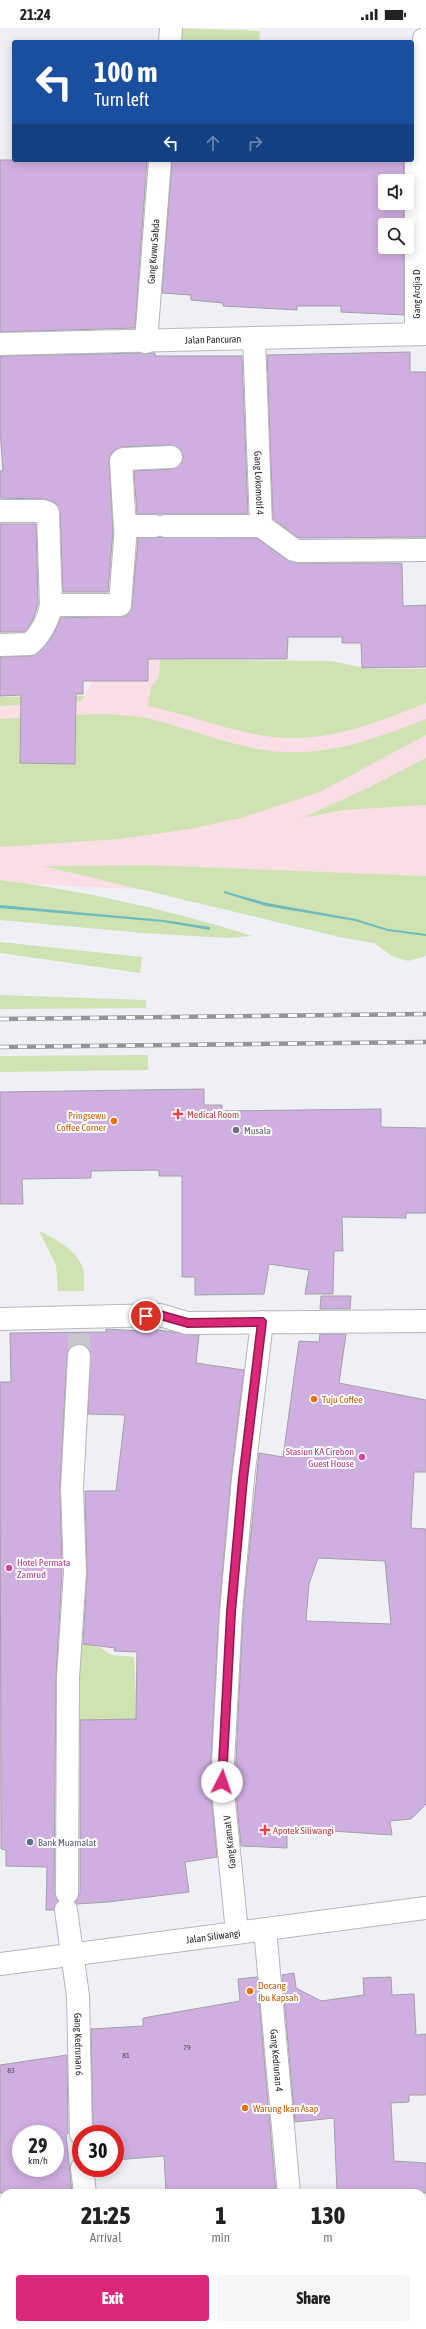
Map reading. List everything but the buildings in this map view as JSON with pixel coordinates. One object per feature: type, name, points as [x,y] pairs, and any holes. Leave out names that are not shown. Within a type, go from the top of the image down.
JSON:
[{"type":"street","points":[[170,40],[171,28]]},
{"type":"street","name":"Gang Ardjia D","points":[[421,334],[414,100],[422,94],[424,39]]},
{"type":"street","name":"Gang Kuwu Sabda","points":[[146,342],[160,162]]},
{"type":"street","name":"Jalan Pancuran","points":[[0,344],[146,342],[421,334]]},
{"type":"street","name":"Gang Lokomotif 4","points":[[254,338],[261,526],[294,550],[299,551],[426,550]]},
{"type":"street","points":[[51,604],[120,605],[125,529],[121,461],[123,458],[171,458]]},
{"type":"street","points":[[0,511],[43,511],[48,513],[51,604],[50,613],[38,636],[30,644],[0,645]]},
{"type":"street","points":[[125,529],[128,526],[261,526]]},
{"type":"street","points":[[0,1319],[80,1325],[160,1315],[188,1323],[426,1321]]},
{"type":"street","name":"Gang Kramat V","points":[[237,1932],[222,1782],[231,1612],[243,1479],[262,1322]]},
{"type":"street","name":"Gang Kedrunan 6","points":[[79,1356],[72,1488],[75,1572],[68,1678],[67,1902],[78,1996],[82,2125]]},
{"type":"street","name":"Jalan Siliwangi","points":[[0,1964],[426,1908]]},
{"type":"street","name":"Gang Kedrunan 4","points":[[265,1929],[290,2189]]},
{"type":"street","points":[[83,2177],[85,2189]]},
{"type":"shaded area","points":[[108,659],[332,661],[368,669],[426,668],[426,939],[224,893],[0,883],[0,697],[84,695]]},
{"type":"green space","points":[[176,28],[260,31],[259,40],[175,40]]},
{"type":"green space","points":[[160,660],[332,661],[367,669],[426,669],[426,703],[389,718],[351,730],[332,734],[293,738],[257,735],[148,706],[151,687],[159,676]]},
{"type":"green space","points":[[84,696],[82,701],[0,706],[0,697]]},
{"type":"green space","points":[[95,714],[146,718],[230,743],[282,752],[319,751],[337,748],[374,738],[426,719],[426,735],[320,792],[241,818],[190,829],[120,839],[0,847],[0,719]]},
{"type":"green space","points":[[426,758],[426,805],[344,810],[302,818],[368,788]]},
{"type":"green space","points":[[146,865],[426,876],[426,956],[408,961],[392,956],[374,943],[339,937],[43,866]]},
{"type":"green space","points":[[0,880],[32,884],[128,902],[252,936],[227,938],[142,933],[0,920]]},
{"type":"green space","points":[[0,942],[142,957],[140,973],[0,953]]},
{"type":"green space","points":[[0,995],[146,1000],[146,1008],[0,1009]]},
{"type":"green space","points":[[148,1055],[148,1070],[0,1072],[0,1056]]},
{"type":"green space","points":[[39,1231],[52,1237],[71,1250],[76,1256],[84,1271],[84,1291],[58,1291],[56,1265]]},
{"type":"green space","points":[[80,1642],[101,1648],[111,1655],[134,1657],[137,1721],[80,1721],[77,1718]]},
{"type":"water","points":[[224,891],[267,903],[356,919],[388,929],[426,934],[426,936],[388,931],[355,921],[266,906],[224,893]]},
{"type":"water","points":[[0,905],[164,920],[210,927],[210,930],[163,922],[0,908]]},
{"type":"tunnel","points":[[79,1332],[79,1356]]},
{"type":"railway","points":[[0,1019],[426,1014]]},
{"type":"railway","points":[[0,1047],[426,1042]]},
{"type":"place","name":"Medical Room","points":[[178,1114]]},
{"type":"place","name":"Pringsewu Coffee Corner","points":[[114,1121]]},
{"type":"place","name":"Musala","points":[[236,1130]]},
{"type":"place","name":"Tuju Coffee","points":[[314,1399]]},
{"type":"place","name":"Stasiun KA Cirebon Guest House","points":[[362,1457]]},
{"type":"place","name":"Hotel Permata Zamrud","points":[[9,1568]]},
{"type":"place","name":"Apotek Siliwangi","points":[[265,1830]]},
{"type":"place","name":"Bank Muamalat","points":[[30,1842]]},
{"type":"place","name":"Docang Ibu Kapsah","points":[[250,1991]]},
{"type":"place","name":"Warung Ikan Asap","points":[[245,2108]]},
{"type":"route","points":[[146,1316],[160,1315],[188,1323],[262,1322],[243,1479],[231,1612],[222,1782]]}]
